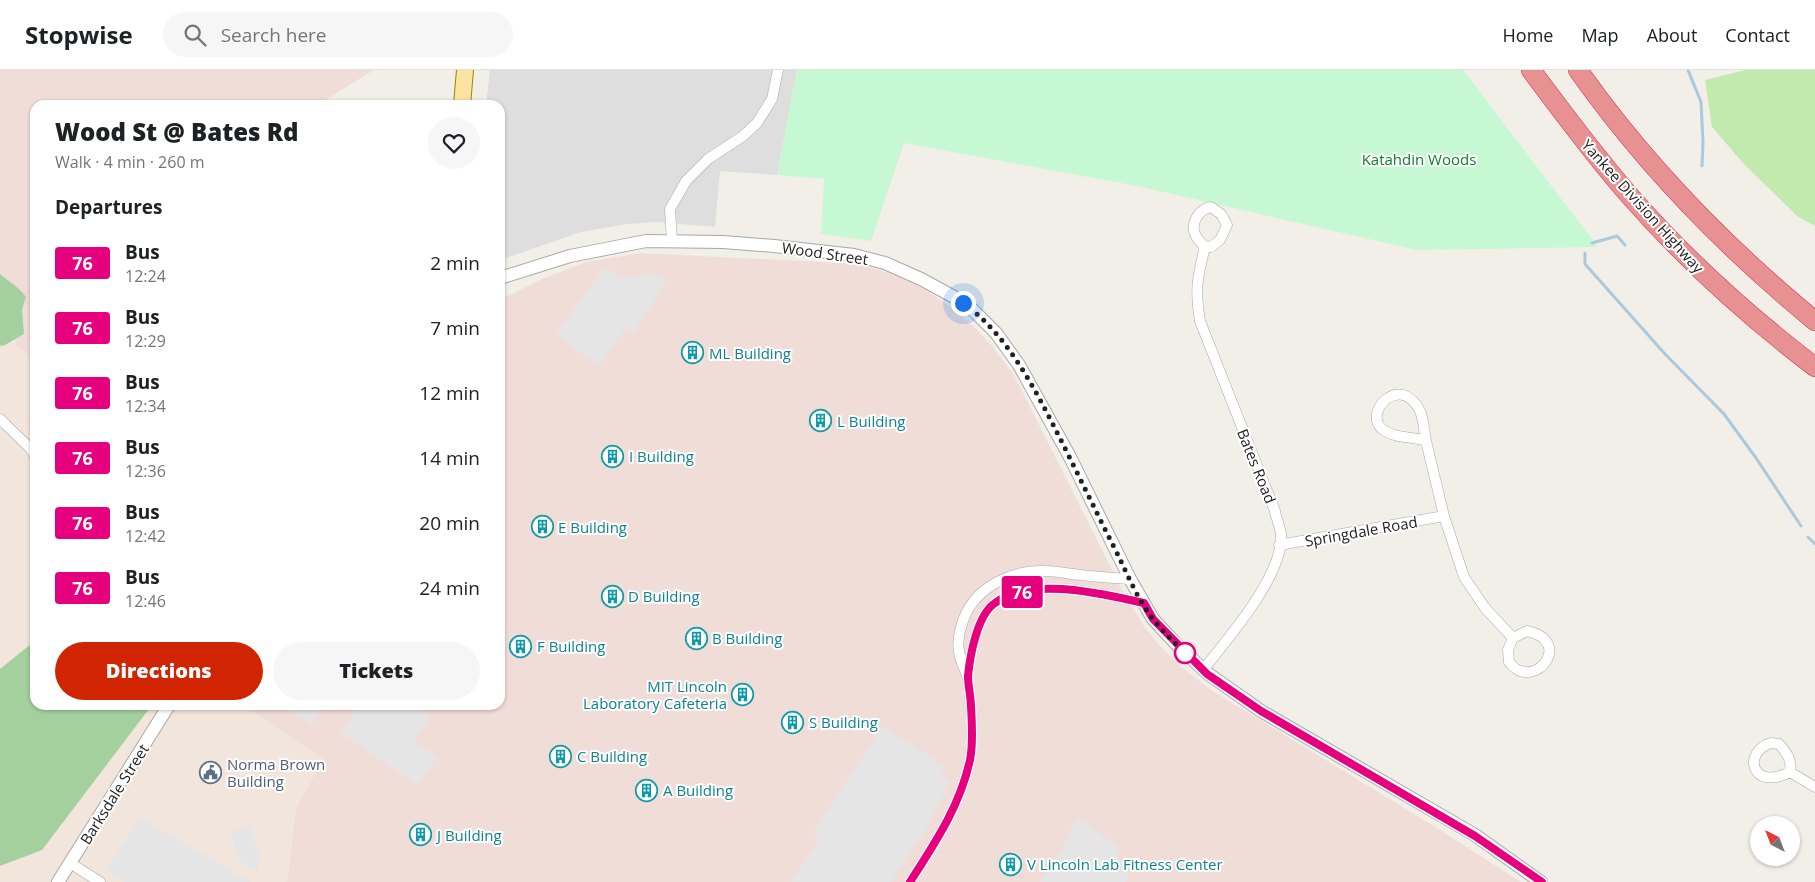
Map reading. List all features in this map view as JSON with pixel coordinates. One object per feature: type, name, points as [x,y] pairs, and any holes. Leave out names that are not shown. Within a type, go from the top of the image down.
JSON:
[{"type":"highway","name":"Yankee Division Highway","points":[[1531,70],[1577,132],[1629,195],[1664,232],[1716,284],[1778,338],[1815,367]]},
{"type":"highway","points":[[1578,70],[1628,138],[1668,183],[1750,265],[1815,321]]},
{"type":"main road","points":[[462,100],[465,70]]},
{"type":"street","points":[[672,241],[670,209],[686,181],[708,159],[743,136],[757,123],[772,99],[778,70]]},
{"type":"street","name":"Wood Street","points":[[505,276],[570,256],[606,248],[646,240],[672,241],[774,246],[854,255],[885,263],[921,279],[954,297],[972,309],[996,333],[1019,365],[1070,456],[1130,580],[1153,619],[1203,670],[1261,711],[1475,836],[1542,882]]},
{"type":"street","name":"Bates Road","points":[[1203,670],[1253,604],[1272,573],[1281,534],[1275,511],[1200,321],[1196,280],[1204,246]]},
{"type":"street","points":[[1426,441],[1398,436],[1382,428],[1377,421],[1378,409],[1383,402],[1390,396],[1399,393],[1409,397],[1422,415],[1426,441],[1444,516],[1464,577],[1485,608],[1514,638]]},
{"type":"street","points":[[0,420],[30,448]]},
{"type":"street","name":"Springdale Road","points":[[1279,545],[1444,516]]},
{"type":"street","points":[[968,677],[961,664],[957,650],[960,630],[967,611],[981,593],[996,582],[1017,573],[1045,571],[1130,580]]},
{"type":"street","points":[[910,882],[948,822],[961,794],[970,758],[971,706],[968,677],[975,640],[982,620],[994,604],[1011,594],[1032,590],[1101,594],[1144,603]]},
{"type":"street","points":[[1526,631],[1537,633],[1545,639],[1548,644],[1549,655],[1544,665],[1536,670],[1526,672],[1517,670],[1509,662],[1508,650],[1514,638],[1526,631]]},
{"type":"street","name":"Barksdale Street","points":[[58,882],[166,710]]},
{"type":"street","points":[[1790,772],[1815,787]]},
{"type":"street","points":[[70,863],[100,882]]},
{"type":"shaded area","points":[[0,70],[374,70],[325,100],[30,100],[30,356],[16,345],[0,289]]},
{"type":"shaded area","points":[[490,70],[797,70],[777,175],[720,171],[715,227],[658,222],[627,224],[581,232],[505,258],[505,100],[487,100]]},
{"type":"shaded area","points":[[641,253],[860,264],[904,278],[924,289],[973,326],[992,346],[1014,375],[1122,590],[1143,625],[1180,666],[1211,690],[1434,826],[1521,882],[287,882],[296,808],[323,759],[250,710],[505,710],[505,298],[542,279],[586,262]]},
{"type":"shaded area","points":[[605,267],[622,277],[657,274],[667,280],[633,333],[625,328],[599,367],[556,334]]},
{"type":"shaded area","points":[[0,332],[30,356],[30,710],[250,710],[323,759],[296,808],[287,882],[0,882]]},
{"type":"shaded area","points":[[289,710],[320,710],[312,725]]},
{"type":"shaded area","points":[[357,710],[420,710],[430,717],[414,741],[437,757],[418,785],[341,733]]},
{"type":"shaded area","points":[[883,726],[945,767],[940,778],[950,779],[925,831],[891,882],[791,882],[820,839],[812,833]]},
{"type":"shaded area","points":[[140,817],[251,882],[125,882],[106,870]]},
{"type":"shaded area","points":[[1076,817],[1120,848],[1116,855],[1128,872],[1126,882],[1040,882],[1062,849]]},
{"type":"shaded area","points":[[250,826],[256,847],[260,852],[257,872],[243,864],[237,856],[231,831]]},
{"type":"green space","name":"Katahdin Woods","points":[[797,70],[1463,70],[1598,247],[1417,250],[1137,186],[904,143],[871,241],[821,234],[824,179],[777,175]]},
{"type":"green space","points":[[1746,70],[1815,70],[1815,226],[1797,216],[1743,163],[1712,127],[1705,80]]},
{"type":"green space","points":[[0,274],[17,287],[26,297],[22,310],[24,334],[0,346]]},
{"type":"green space","points":[[30,645],[30,710],[148,710],[42,850],[0,866],[0,669]]},
{"type":"waterway","points":[[1688,70],[1701,102],[1702,166]]},
{"type":"waterway","points":[[1592,243],[1617,236],[1625,245]]},
{"type":"waterway","points":[[1585,253],[1585,264],[1665,354],[1724,414],[1801,526]]},
{"type":"waterway","points":[[1808,537],[1815,544]]},
{"type":"bus line","name":"76","points":[[910,882],[948,822],[961,794],[970,758],[971,706],[968,677],[975,640],[982,620],[994,604],[1011,594],[1032,590],[1101,594],[1144,603],[1153,619],[1207,674],[1261,711],[1475,836],[1542,882]]},
{"type":"place","name":"ML Building","points":[[693,353]]},
{"type":"place","name":"L Building","points":[[821,421]]},
{"type":"place","name":"I Building","points":[[613,456]]},
{"type":"place","name":"E Building","points":[[542,527]]},
{"type":"place","name":"D Building","points":[[612,596]]},
{"type":"place","name":"B Building","points":[[696,638]]},
{"type":"place","name":"F Building","points":[[521,646]]},
{"type":"place","name":"MIT Lincoln Laboratory Cafeteria","points":[[743,695]]},
{"type":"place","name":"S Building","points":[[793,722]]},
{"type":"place","name":"C Building","points":[[561,756]]},
{"type":"place","name":"Norma Brown Building","points":[[211,773]]},
{"type":"place","name":"A Building","points":[[647,790]]},
{"type":"place","name":"J Building","points":[[421,835]]},
{"type":"place","name":"V Lincoln Lab Fitness Center","points":[[1011,864]]},
{"type":"route","points":[[963,303],[972,309],[996,333],[1019,365],[1070,456],[1130,580],[1153,619],[1191,658],[1185,653]]}]
